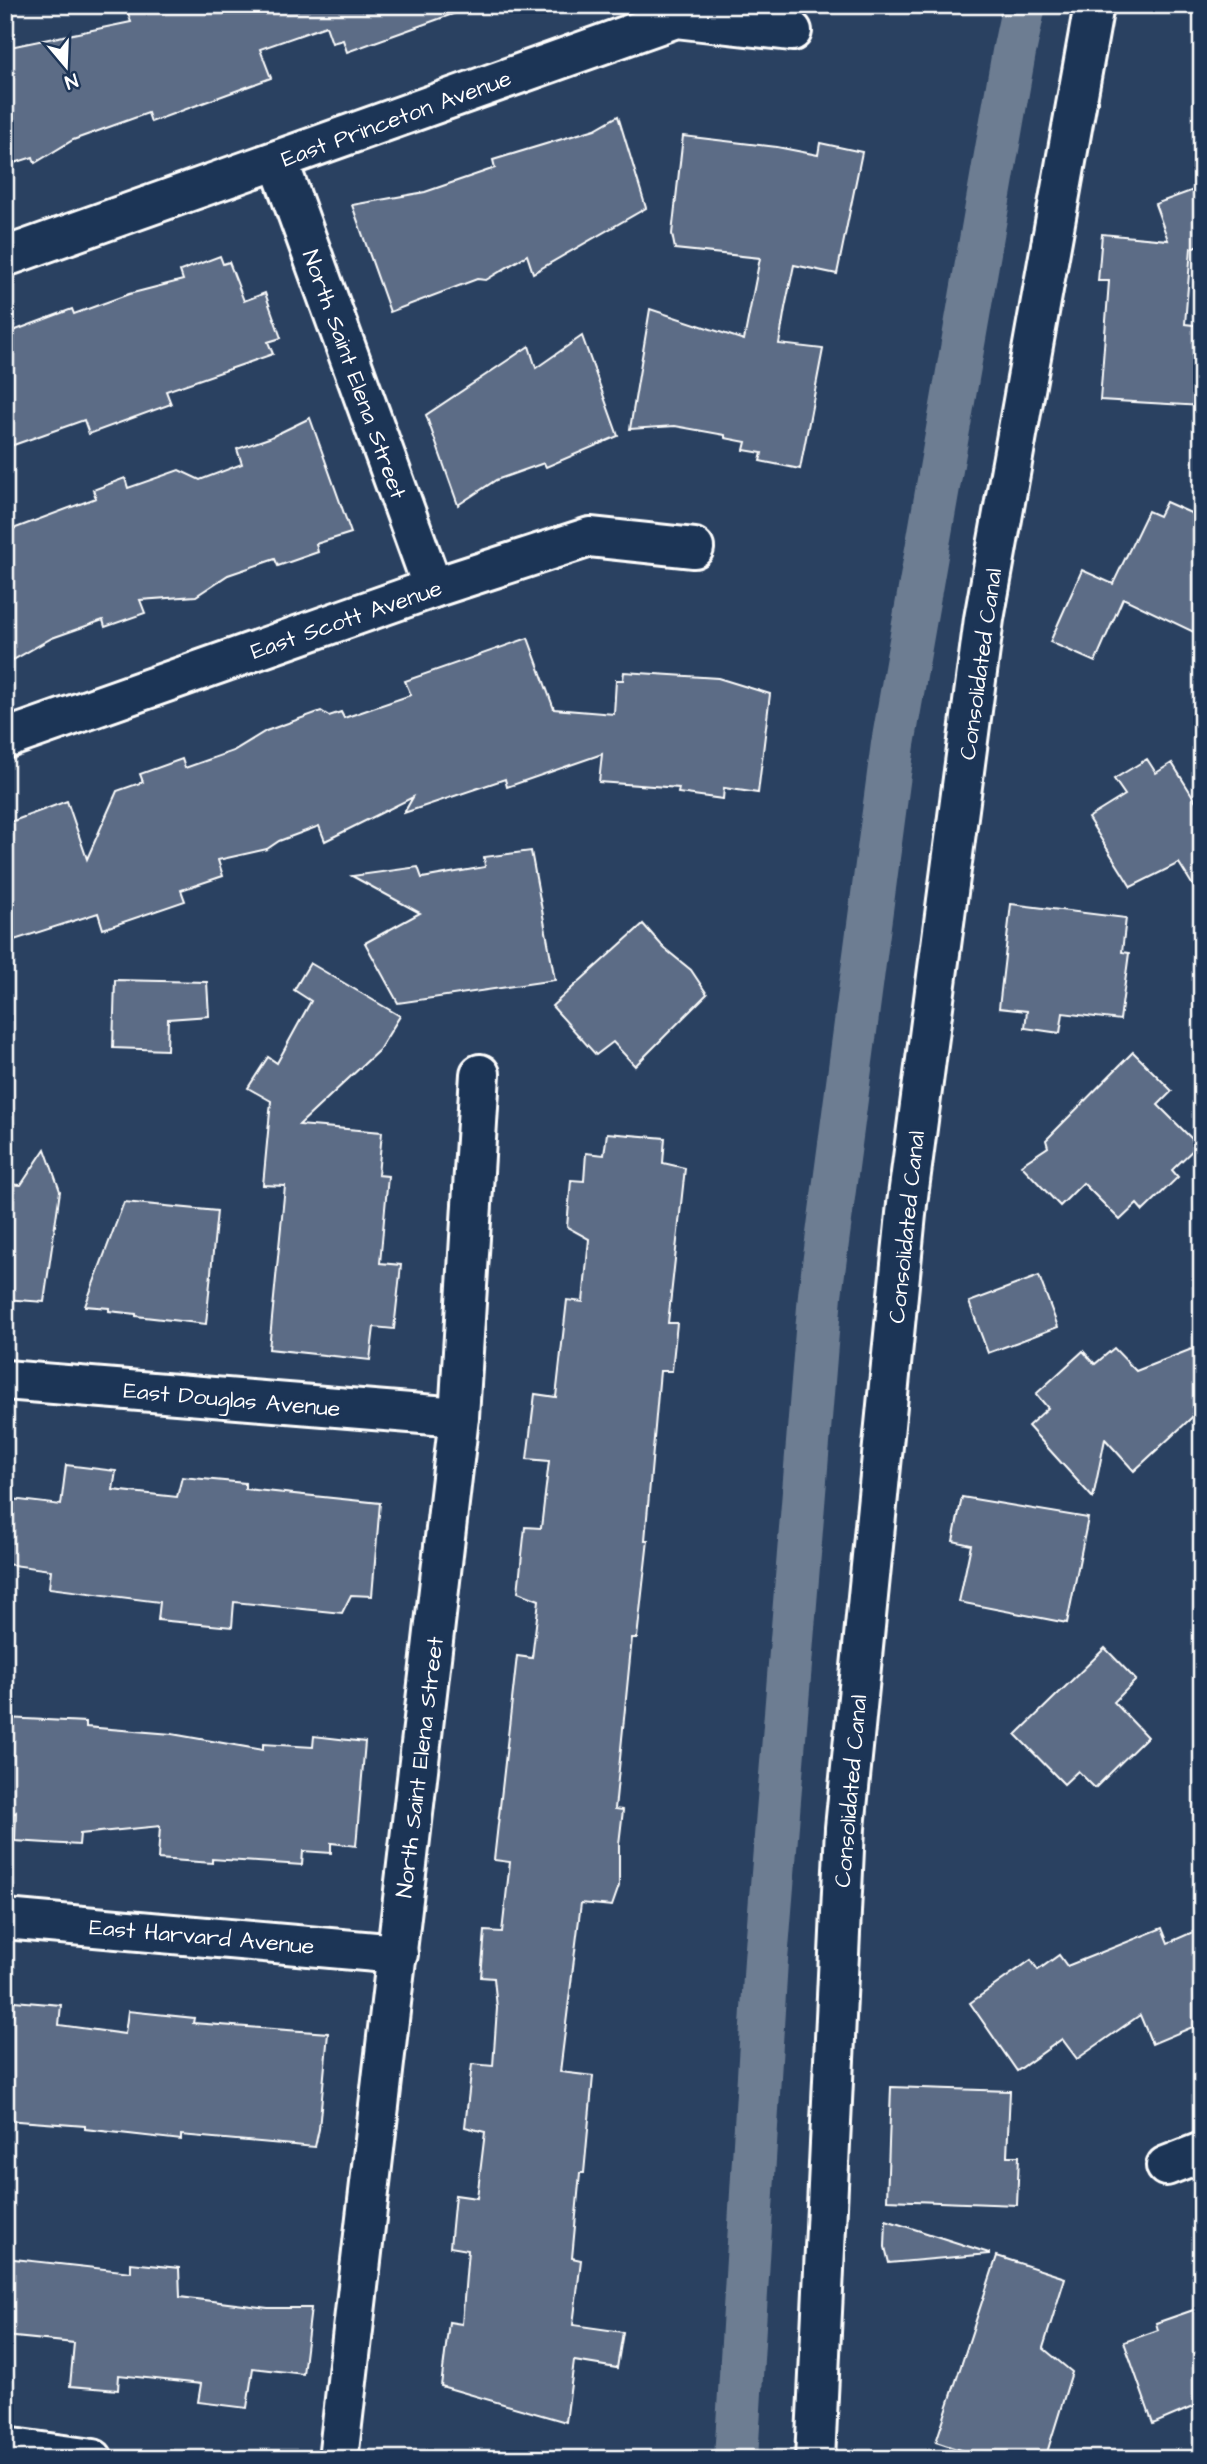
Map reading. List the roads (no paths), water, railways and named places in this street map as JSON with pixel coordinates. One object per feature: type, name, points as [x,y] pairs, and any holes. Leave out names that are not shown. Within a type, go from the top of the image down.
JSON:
[{"type":"street","name":"Consolidated Canal","points":[[815,2459],[845,1828],[907,1204],[984,619],[1094,5]]},
{"type":"street","name":"East Princeton Avenue","points":[[5,257],[676,18],[792,31]]},
{"type":"street","name":"North Saint Elena Street","points":[[278,160],[433,588]]},
{"type":"street","name":"East Scott Avenue","points":[[5,739],[433,588],[590,537],[694,548]]},
{"type":"street","name":"North Saint Elena Street","points":[[338,2459],[459,1418],[480,1074]]},
{"type":"street","name":"East Douglas Avenue","points":[[5,1380],[459,1418]]},
{"type":"street","name":"East Harvard Avenue","points":[[5,1919],[398,1954]]},
{"type":"street","points":[[1166,2166],[1202,2152]]},
{"type":"street","points":[[5,2447],[93,2459]]},
{"type":"waterway","points":[[736,2459],[766,1960],[820,1295],[893,744],[1024,5]]}]
